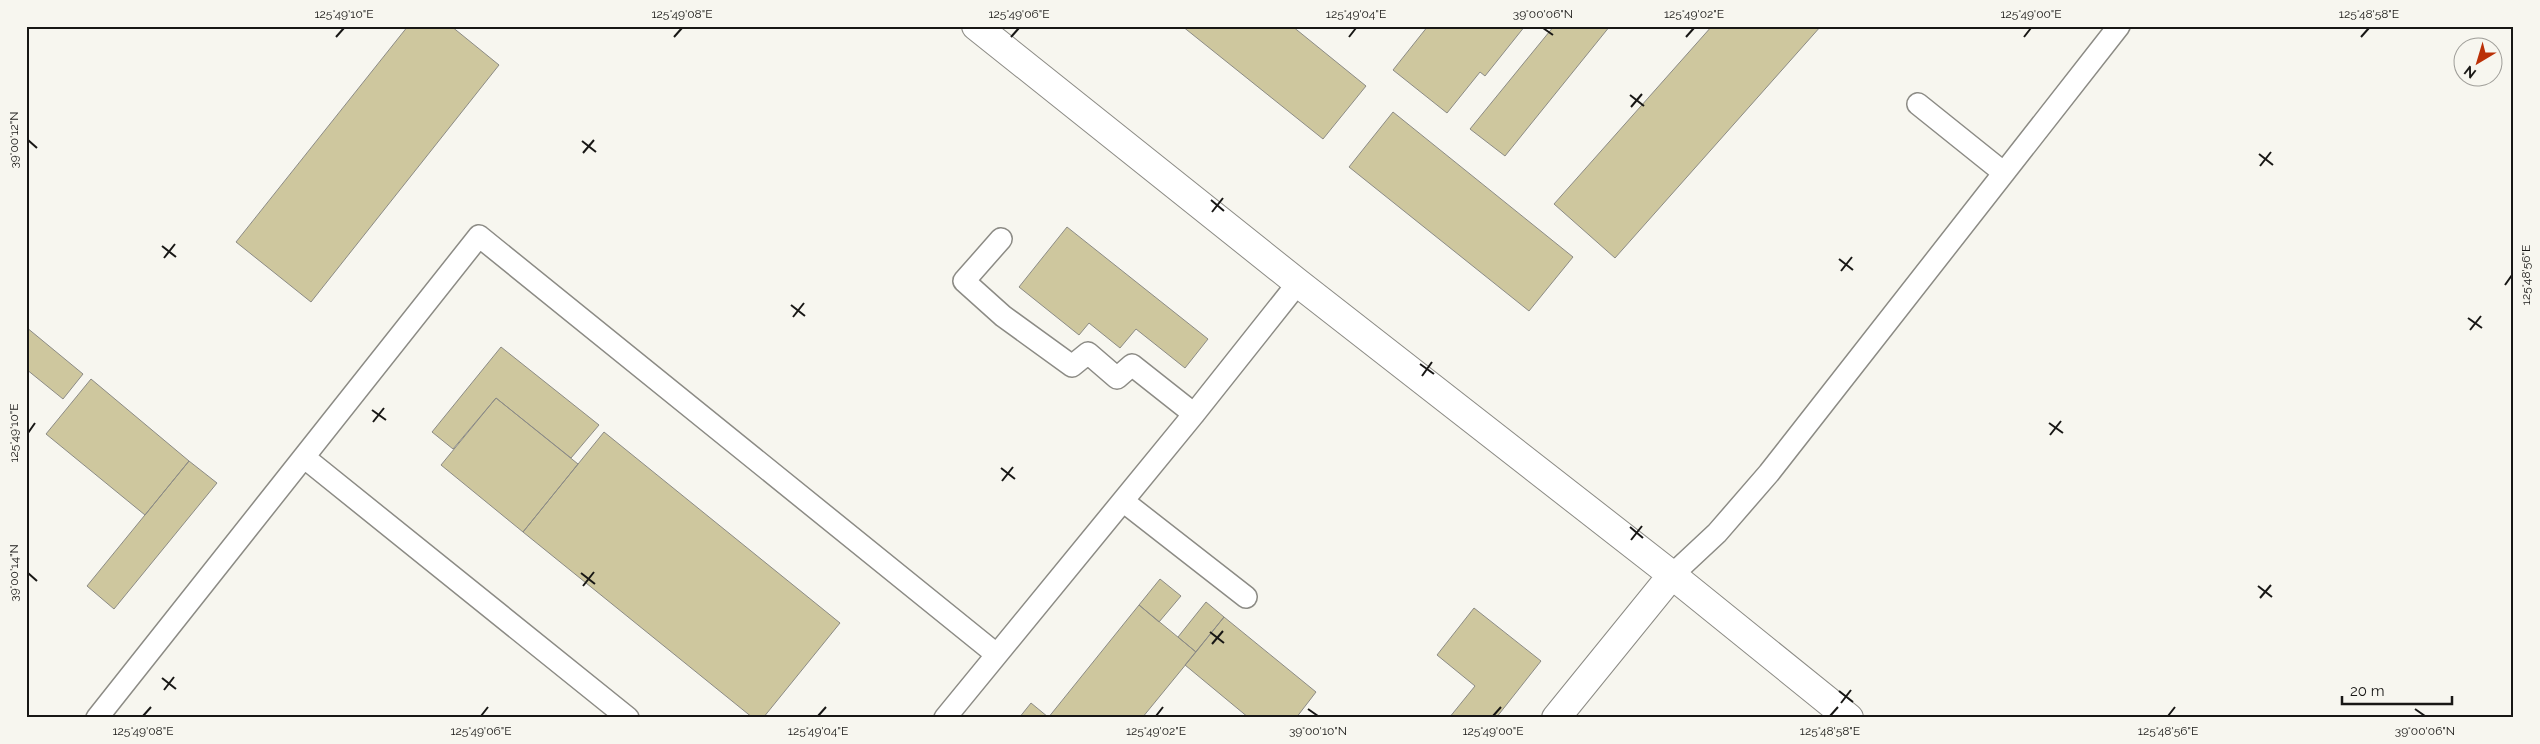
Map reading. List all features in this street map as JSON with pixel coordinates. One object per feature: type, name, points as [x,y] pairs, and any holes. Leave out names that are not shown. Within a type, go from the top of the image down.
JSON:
[{"type":"street","points":[[976,26],[1298,283],[1672,574],[1849,718]]},
{"type":"street","points":[[1556,718],[1672,574]]},
{"type":"lane","points":[[1672,574],[1717,533],[1769,472],[2119,26]]},
{"type":"lane","points":[[1918,104],[2004,174]]},
{"type":"lane","points":[[97,718],[305,458],[479,236],[996,654]]},
{"type":"lane","points":[[1001,239],[964,280],[997,310],[1072,366],[1088,353],[1117,378],[1132,365],[1194,414]]},
{"type":"lane","points":[[944,718],[1194,414],[1298,283]]},
{"type":"lane","points":[[305,458],[628,718]]},
{"type":"lane","points":[[1123,500],[1246,597]]},
{"type":"building","points":[[408,26],[451,26],[499,65],[311,302],[236,242]]},
{"type":"building","points":[[1182,26],[1292,26],[1366,86],[1323,139]]},
{"type":"building","points":[[1428,26],[1525,26],[1485,76],[1480,72],[1447,113],[1393,70]]},
{"type":"building","points":[[1554,26],[1610,26],[1505,156],[1470,129]]},
{"type":"building","points":[[1712,26],[1821,26],[1615,258],[1554,204]]},
{"type":"building","points":[[1393,112],[1573,257],[1529,311],[1349,167]]},
{"type":"building","points":[[1067,227],[1208,339],[1185,368],[1136,329],[1120,348],[1089,323],[1079,335],[1019,287]]},
{"type":"building","points":[[26,327],[83,374],[63,399],[26,369]]},
{"type":"building","points":[[501,347],[599,425],[571,458],[496,398],[453,449],[432,432]]},
{"type":"building","points":[[91,379],[189,461],[145,515],[46,434]]},
{"type":"building","points":[[496,398],[578,464],[523,532],[441,465]]},
{"type":"building","points":[[604,432],[840,623],[763,718],[753,718],[523,532]]},
{"type":"building","points":[[189,461],[217,483],[114,609],[87,586]]},
{"type":"building","points":[[1160,579],[1181,596],[1159,622],[1139,605]]},
{"type":"building","points":[[1206,602],[1224,617],[1196,652],[1178,637]]},
{"type":"building","points":[[1139,605],[1196,652],[1142,718],[1048,718]]},
{"type":"building","points":[[1474,608],[1541,661],[1496,718],[1449,718],[1475,686],[1437,655]]},
{"type":"building","points":[[1224,617],[1316,692],[1296,718],[1249,718],[1185,665]]},
{"type":"building","points":[[1031,703],[1048,717],[1048,718],[1019,718]]}]
